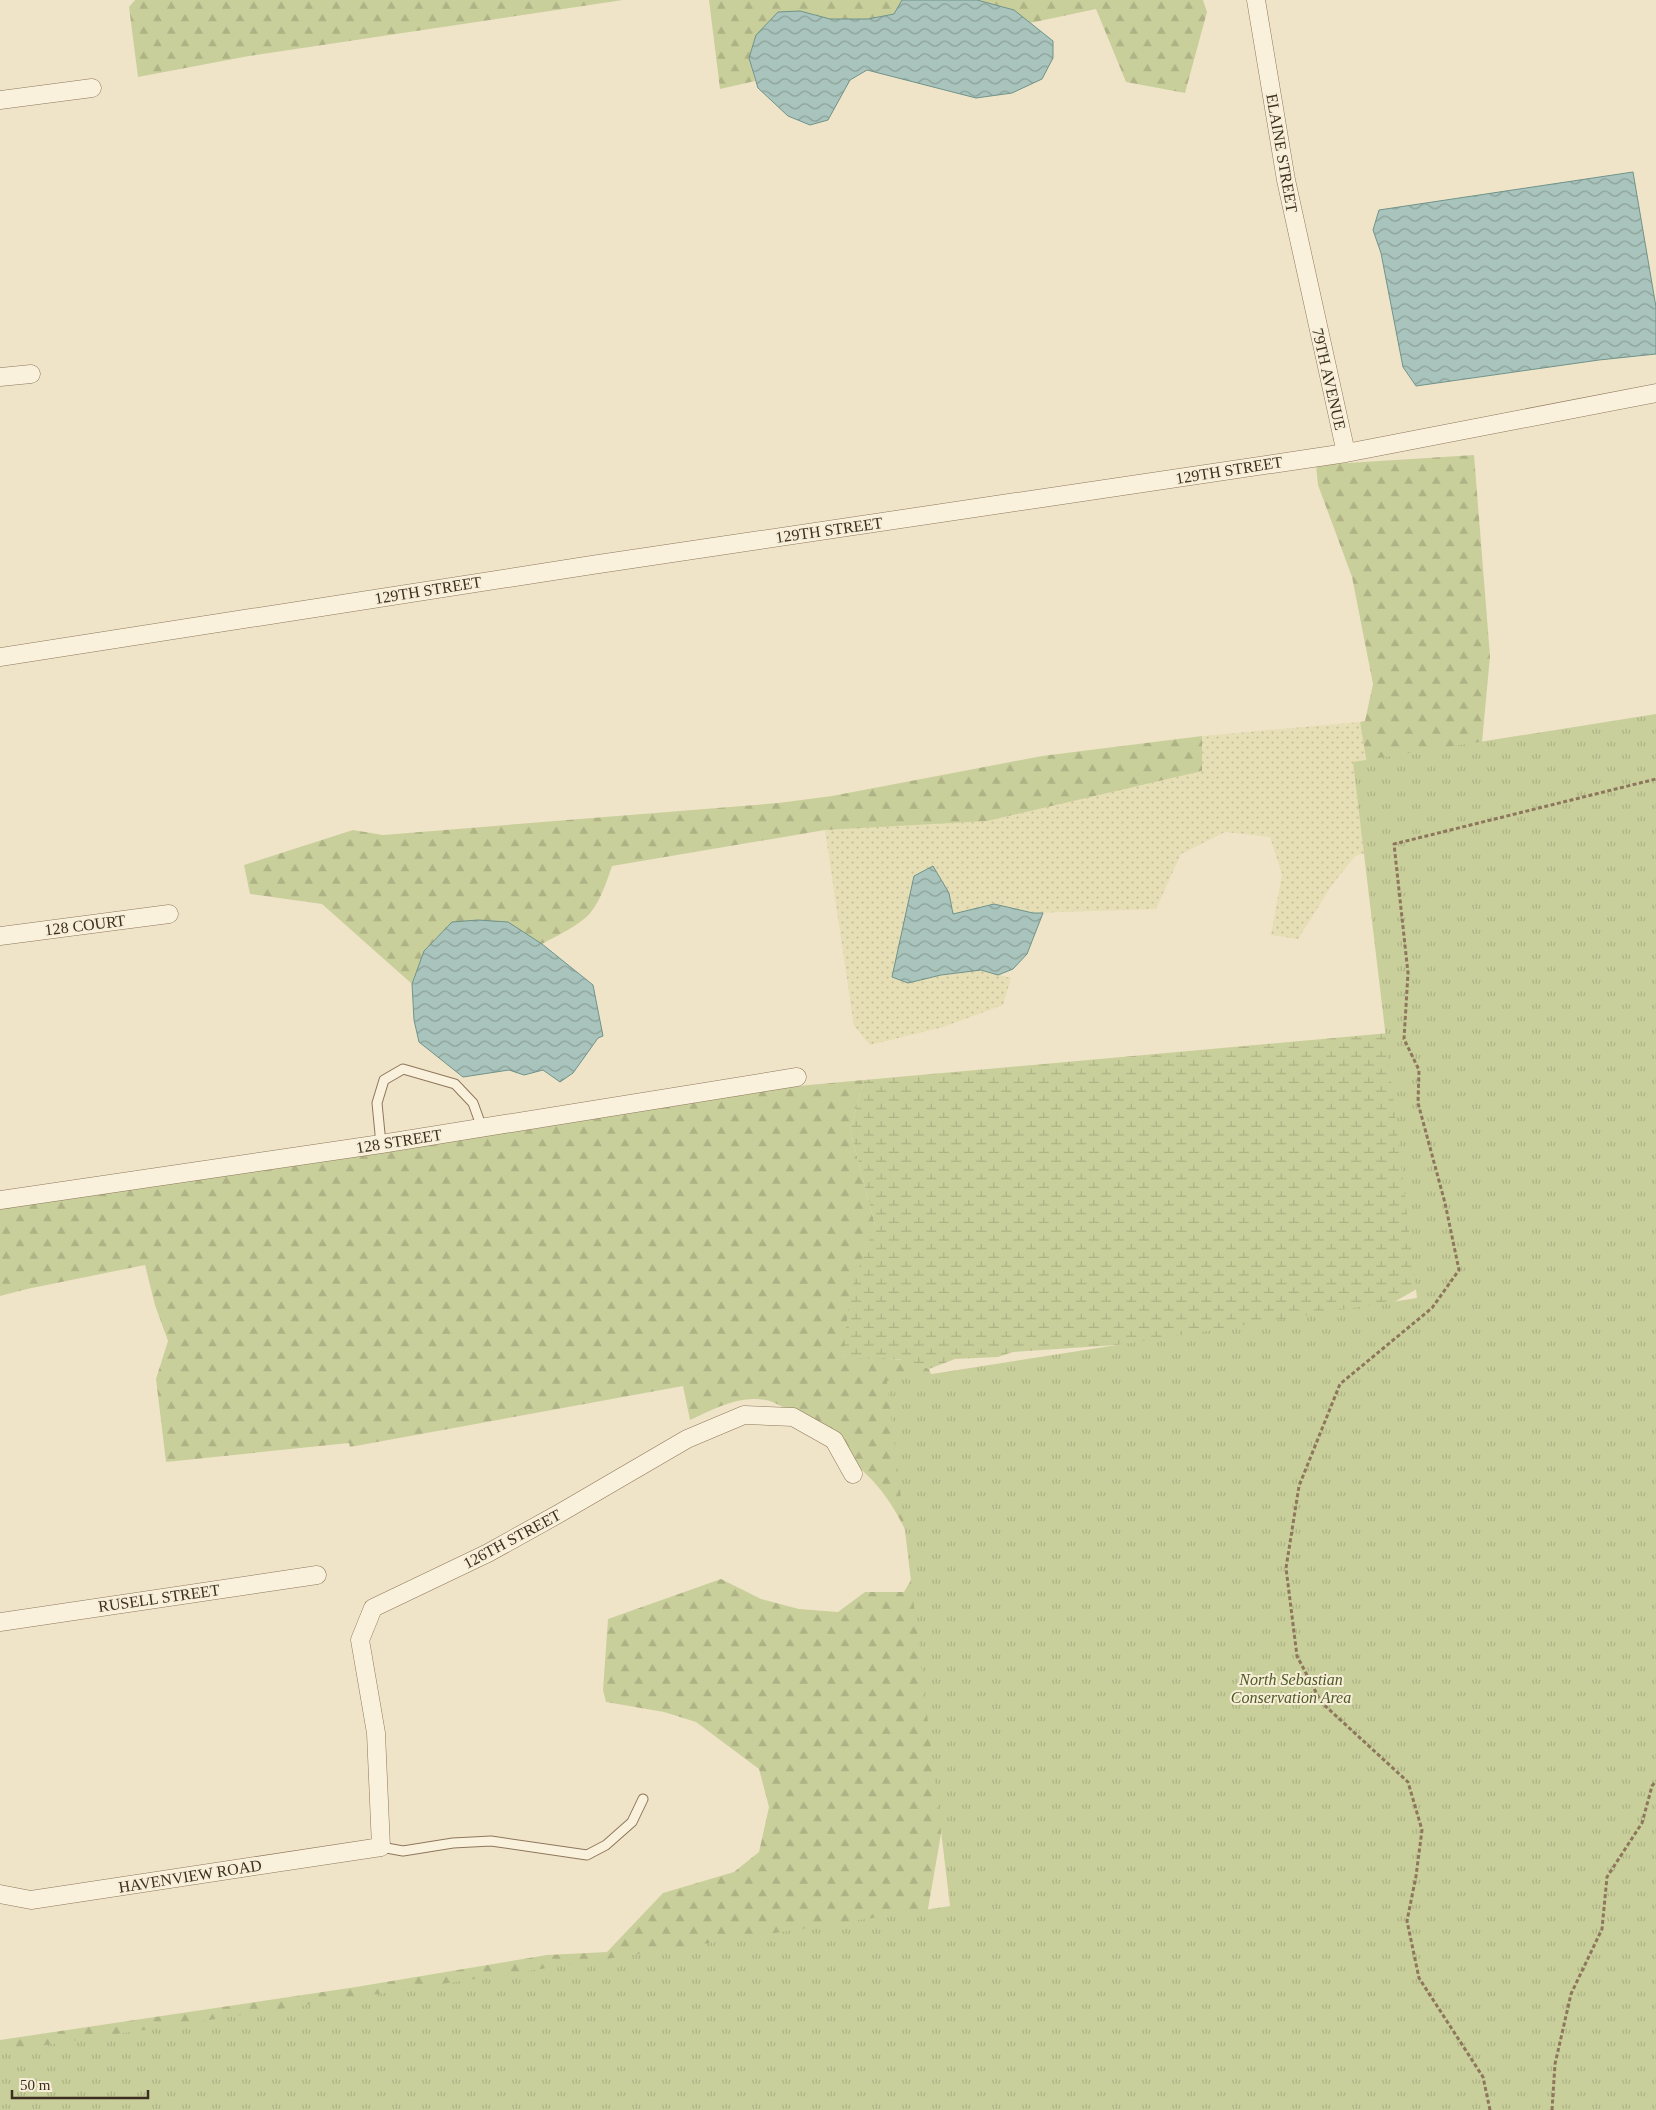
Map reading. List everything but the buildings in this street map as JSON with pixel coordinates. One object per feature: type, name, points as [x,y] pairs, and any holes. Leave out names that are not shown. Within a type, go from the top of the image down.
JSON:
[{"type":"street","name":"ELAINE STREET","points":[[1256,0],[1286,180],[1313,306]]},
{"type":"street","points":[[0,100],[92,88]]},
{"type":"street","name":"79TH AVENUE","points":[[1313,306],[1346,453]]},
{"type":"street","points":[[0,377],[31,374]]},
{"type":"street","name":"129TH STREET","points":[[0,657],[592,565],[1346,453],[1656,393]]},
{"type":"street","name":"128 COURT","points":[[0,936],[169,914]]},
{"type":"street","name":"128 STREET","points":[[0,1200],[381,1144],[797,1077]]},
{"type":"street","name":"126TH STREET","points":[[381,1847],[376,1733],[360,1640],[373,1608],[488,1553],[560,1514],[687,1440],[744,1415],[794,1417],[834,1440],[853,1474]]},
{"type":"street","name":"RUSELL STREET","points":[[0,1622],[317,1575]]},
{"type":"street","name":"HAVENVIEW ROAD","points":[[0,1894],[31,1900],[381,1847]]},
{"type":"lane","points":[[381,1144],[378,1103],[384,1080],[403,1068],[455,1084],[473,1102],[482,1128]]},
{"type":"lane","points":[[381,1847],[403,1851],[491,1841],[587,1854],[606,1844],[632,1822],[643,1799]]},
{"type":"path","points":[[1490,2110],[1483,2077],[1419,1978],[1407,1921],[1416,1876],[1422,1830],[1408,1782],[1321,1702],[1297,1656],[1286,1568],[1300,1486],[1340,1384],[1432,1308],[1458,1270],[1445,1203],[1418,1103],[1419,1070],[1404,1038],[1408,973],[1394,844],[1656,779]]},
{"type":"path","points":[[1552,2110],[1555,2064],[1571,1994],[1602,1930],[1607,1877],[1642,1823],[1652,1786],[1656,1781]]},
{"type":"shaded area","points":[[1360,722],[1381,849],[1355,856],[1332,885],[1298,939],[1271,935],[1282,874],[1270,837],[1225,832],[1181,854],[1156,909],[1033,913],[994,904],[953,915],[949,893],[908,983],[941,975],[981,970],[1011,978],[1003,1005],[943,1027],[870,1045],[854,1026],[825,830],[897,825],[1201,771],[1202,736]]},
{"type":"green space","points":[[135,0],[623,0],[249,56],[138,77],[129,7]]},
{"type":"green space","points":[[709,0],[902,0],[894,14],[868,19],[830,19],[800,11],[749,58],[755,81],[720,89]]},
{"type":"green space","points":[[977,0],[1203,0],[1207,12],[1185,93],[1126,82],[1096,9],[1030,23],[1014,10]]},
{"type":"green space","points":[[1474,455],[1490,656],[1475,818],[1411,1031],[1360,722],[1365,721],[1373,684],[1352,577],[1318,485],[1316,465]]},
{"type":"green space","name":"North Sebastian Conservation Area","points":[[1656,714],[1656,2110],[0,2110],[0,2052],[950,1906],[887,1381],[1417,1298],[1353,762]]},
{"type":"green space","points":[[1202,736],[1202,771],[987,821],[825,830],[612,866],[595,907],[587,917],[568,930],[542,944],[507,922],[424,951],[412,984],[322,904],[250,894],[244,865],[353,830],[383,835],[778,803],[832,796],[1042,756]]},
{"type":"green space","points":[[1411,1031],[1455,1267],[1389,1305],[1266,1335],[1013,1352],[998,1357],[955,1359],[929,1369],[901,1360],[843,1357],[850,1292],[875,1225],[850,1130],[864,1080]]},
{"type":"green space","points":[[864,1080],[850,1130],[875,1225],[843,1357],[853,1355],[913,1361],[929,1369],[976,1498],[937,1638],[941,1834],[907,2030],[521,2110],[0,2110],[0,2040],[356,1987],[547,1955],[607,1952],[663,1893],[734,1872],[759,1852],[769,1807],[759,1769],[696,1722],[664,1712],[606,1702],[603,1690],[608,1619],[721,1579],[761,1599],[799,1609],[838,1612],[865,1592],[904,1592],[920,1564],[900,1520],[881,1490],[851,1460],[796,1416],[772,1402],[746,1399],[726,1404],[690,1420],[683,1386],[350,1447],[349,1443],[166,1462],[156,1379],[168,1341],[155,1305],[145,1265],[0,1296],[0,1197],[98,1179],[301,1147],[334,1147],[710,1094]]},
{"type":"water","points":[[902,0],[977,0],[1014,10],[1053,41],[1053,58],[1042,79],[1012,93],[976,98],[867,70],[850,80],[828,120],[810,125],[788,116],[758,88],[749,58],[756,35],[778,12],[800,11],[830,19],[868,19],[894,14]]},
{"type":"water","points":[[1633,172],[1656,307],[1656,354],[1599,360],[1416,386],[1403,367],[1381,253],[1373,230],[1379,210]]},
{"type":"water","points":[[933,866],[949,893],[953,914],[994,904],[1033,913],[1043,913],[1027,954],[1013,969],[998,975],[981,970],[941,975],[908,983],[892,977],[914,876]]},
{"type":"water","points":[[478,920],[508,922],[542,944],[593,985],[603,1036],[598,1038],[573,1073],[560,1082],[543,1070],[524,1075],[509,1070],[463,1077],[419,1042],[414,1020],[412,984],[424,951],[452,922]]}]
